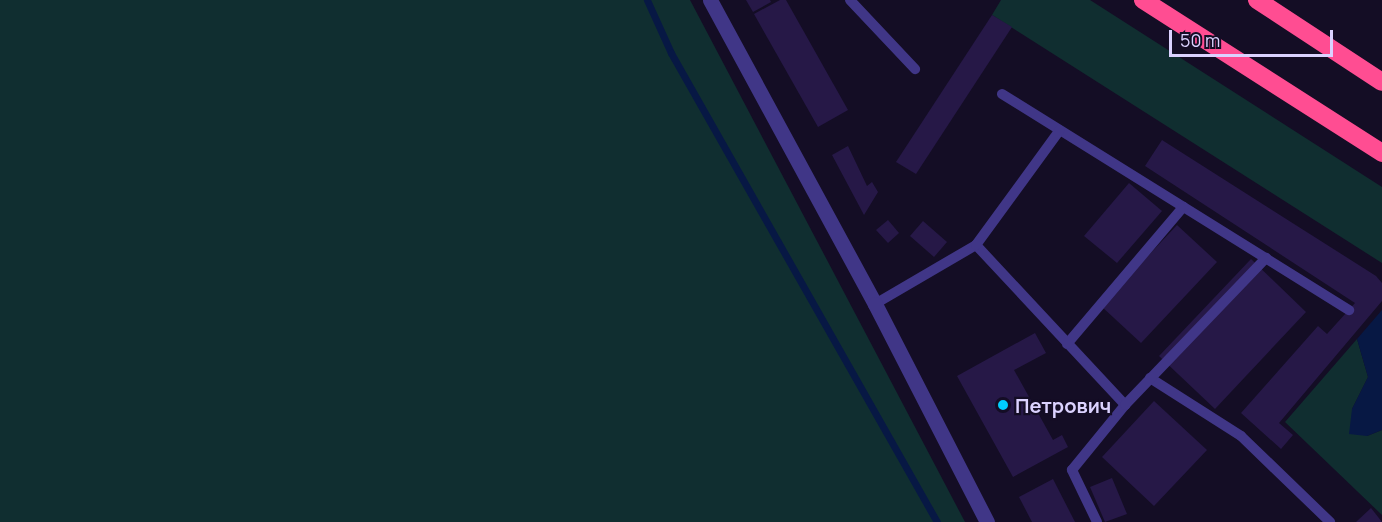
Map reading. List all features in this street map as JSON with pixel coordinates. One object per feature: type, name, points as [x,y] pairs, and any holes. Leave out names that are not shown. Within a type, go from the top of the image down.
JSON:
[{"type":"highway","points":[[1143,0],[1382,153]]},
{"type":"highway","points":[[1257,0],[1382,82]]},
{"type":"street","points":[[710,0],[875,304],[987,522]]},
{"type":"lane","points":[[850,0],[915,69]]},
{"type":"lane","points":[[1002,94],[1349,310]]},
{"type":"lane","points":[[875,304],[976,245],[1060,130]]},
{"type":"lane","points":[[1067,344],[1184,207]]},
{"type":"lane","points":[[976,245],[1125,405]]},
{"type":"lane","points":[[1097,522],[1072,470],[1125,405],[1266,258]]},
{"type":"lane","points":[[1150,378],[1241,436],[1330,522]]},
{"type":"green space","points":[[0,0],[690,0],[965,522],[0,522]]},
{"type":"green space","points":[[1001,0],[1090,0],[1382,187],[1382,263],[992,15]]},
{"type":"green space","points":[[1357,339],[1368,377],[1352,409],[1367,436],[1382,430],[1382,515],[1285,422]]},
{"type":"water","points":[[1382,310],[1382,430],[1367,436],[1349,434],[1352,409],[1368,377],[1357,339]]},
{"type":"building","points":[[746,0],[770,0],[771,2],[753,12]]},
{"type":"building","points":[[780,0],[786,0],[848,110],[818,127],[754,14]]},
{"type":"building","points":[[992,15],[1012,27],[916,174],[896,162]]},
{"type":"building","points":[[1162,140],[1376,276],[1382,283],[1382,301],[1279,423],[1293,435],[1281,449],[1241,413],[1318,326],[1327,334],[1355,303],[1145,166]]},
{"type":"building","points":[[848,146],[867,186],[872,182],[878,192],[864,215],[832,155]]},
{"type":"building","points":[[1129,183],[1162,211],[1117,263],[1084,236]]},
{"type":"building","points":[[888,220],[899,233],[888,243],[876,230]]},
{"type":"building","points":[[923,221],[947,242],[934,257],[910,236]]},
{"type":"building","points":[[1177,225],[1217,262],[1141,343],[1101,306]]},
{"type":"building","points":[[1251,259],[1306,312],[1215,409],[1159,356]]},
{"type":"building","name":"Петрович","points":[[1035,333],[1046,353],[1014,370],[1053,440],[1062,435],[1068,447],[1013,477],[957,376]]},
{"type":"building","points":[[1154,401],[1207,450],[1154,506],[1102,457]]},
{"type":"building","points":[[1112,478],[1127,514],[1105,522],[1090,487]]},
{"type":"building","points":[[1053,479],[1075,522],[1032,522],[1019,497]]},
{"type":"building","points":[[1371,508],[1382,522],[1356,522]]},
{"type":"waterway","points":[[647,0],[671,53],[937,522]]},
{"type":"place","name":"Петрович","points":[[1003,405]]}]
